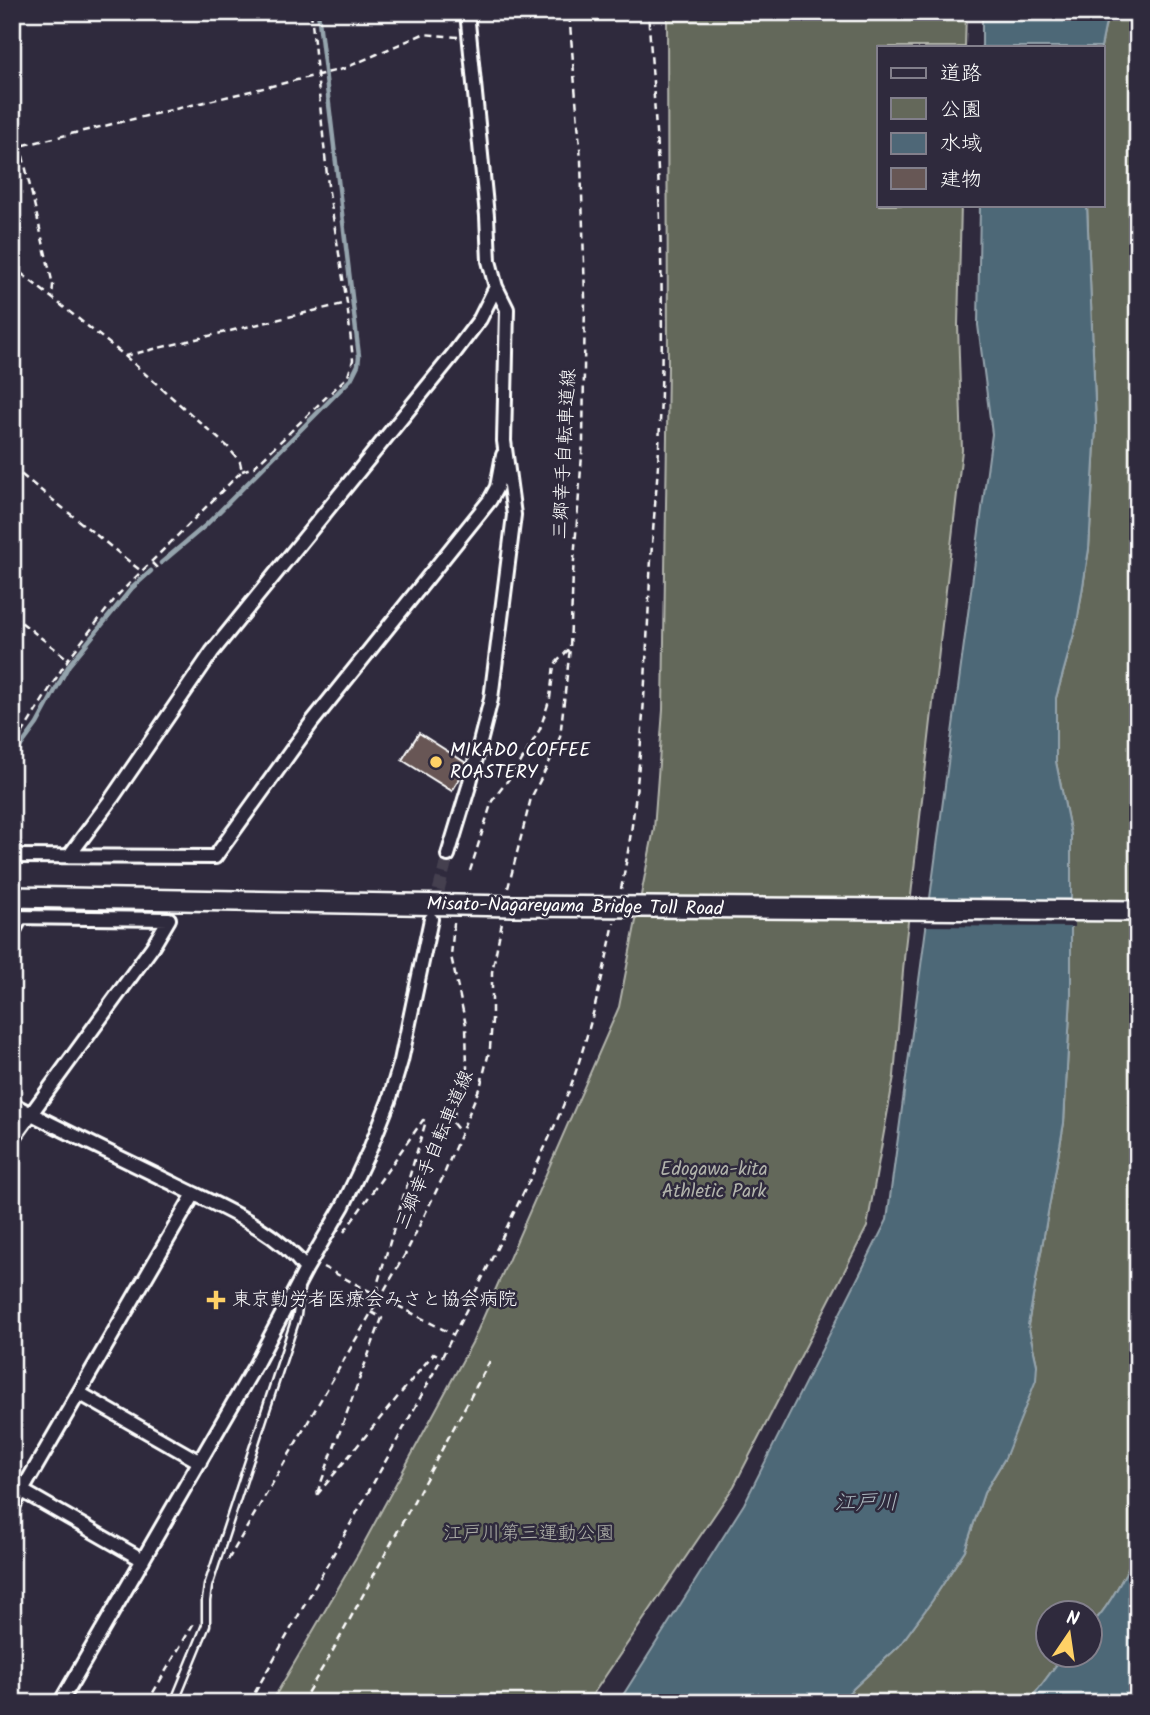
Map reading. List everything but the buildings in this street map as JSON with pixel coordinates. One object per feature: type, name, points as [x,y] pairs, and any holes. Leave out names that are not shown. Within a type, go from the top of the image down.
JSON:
[{"type":"main road","name":"Misato-Nagareyama Bridge Toll Road","points":[[12,897],[414,905],[511,897],[1138,911]]},
{"type":"street","points":[[12,856],[215,857],[319,713],[497,487],[504,441],[507,309],[496,287],[489,261],[467,12]]},
{"type":"street","points":[[69,856],[212,652],[444,366],[480,319],[496,287]]},
{"type":"street","points":[[448,855],[483,734],[497,660],[514,515],[504,441]]},
{"type":"street","points":[[12,934],[17,917],[169,919],[153,946],[12,1140]]},
{"type":"street","points":[[60,1703],[200,1462],[343,1206],[389,1101],[401,1061],[431,919]]},
{"type":"street","points":[[12,1104],[260,1229],[296,1256],[309,1270]]},
{"type":"street","points":[[12,1508],[17,1488],[79,1393],[194,1194]]},
{"type":"street","points":[[79,1393],[200,1462]]},
{"type":"street","points":[[17,1488],[143,1560]]},
{"type":"lane","points":[[174,1703],[206,1625],[208,1586],[297,1315],[309,1270]]},
{"type":"path","points":[[12,751],[68,659],[118,595],[242,471],[254,467],[348,376],[353,360],[347,303],[328,186],[311,12]]},
{"type":"path","name":"三郷幸手自転車道線","points":[[511,897],[531,798],[560,737],[570,648],[583,442],[585,298],[581,160],[569,12]]},
{"type":"path","points":[[619,900],[637,788],[659,445],[661,301],[648,12]]},
{"type":"path","points":[[12,148],[334,71],[424,34],[469,38]]},
{"type":"path","points":[[12,108],[53,285],[52,297]]},
{"type":"path","points":[[12,266],[125,355],[228,447],[240,462],[242,471]]},
{"type":"path","points":[[125,355],[347,303]]},
{"type":"path","points":[[12,467],[141,571]]},
{"type":"path","points":[[151,562],[159,570]]},
{"type":"path","points":[[12,615],[68,659]]},
{"type":"path","points":[[470,871],[492,801],[518,767],[540,729],[550,698],[554,665],[570,648]]},
{"type":"path","points":[[249,1703],[454,1335],[535,1168],[573,1079],[600,989],[616,913]]},
{"type":"path","points":[[454,923],[451,956],[466,1025],[467,1068],[452,1122],[460,1132]]},
{"type":"path","name":"三郷幸手自転車道線","points":[[379,1295],[420,1225],[481,1084],[490,1048],[492,972],[501,924]]},
{"type":"path","points":[[226,1563],[379,1295],[378,1282],[426,1121],[423,1120],[345,1231]]},
{"type":"path","points":[[309,1270],[379,1295],[454,1335]]},
{"type":"path","points":[[371,1312],[382,1318],[316,1496],[434,1353],[442,1357]]},
{"type":"path","points":[[301,1703],[331,1654],[491,1359]]},
{"type":"path","points":[[147,1703],[206,1601]]},
{"type":"green space","name":"Edogawa-kita Athletic Park","points":[[667,12],[966,12],[965,46],[877,46],[877,206],[961,206],[958,325],[962,450],[905,948],[894,1076],[867,1227],[734,1486],[587,1703],[271,1703],[358,1554],[473,1341],[619,1007],[654,829],[663,710],[668,367]]},
{"type":"green space","points":[[1108,12],[1138,12],[1138,1550],[1104,1609],[1104,1600],[1034,1600],[1034,1670],[1053,1670],[1028,1703],[835,1703],[899,1646],[965,1550],[984,1493],[1005,1458],[1037,1365],[1028,1325],[1064,1123],[1071,994],[1071,835],[1056,762],[1056,698],[1077,623],[1089,549],[1096,426],[1087,206],[1104,206],[1104,46],[1101,46]]},
{"type":"water","points":[[982,12],[1108,12],[1101,46],[982,46]]},
{"type":"water","name":"江戸川","points":[[980,206],[1087,206],[1096,426],[1089,549],[1077,623],[1056,698],[1056,762],[1071,835],[1071,994],[1064,1123],[1028,1325],[1037,1365],[1036,1380],[1005,1458],[984,1493],[965,1550],[899,1646],[842,1699],[835,1703],[618,1703],[744,1504],[887,1220],[992,434],[978,325]]},
{"type":"water","points":[[1138,1550],[1138,1703],[1028,1703],[1053,1670],[1104,1670],[1104,1609]]},
{"type":"pier","points":[[926,900],[1074,901],[1075,927],[922,926]]},
{"type":"waterway","points":[[161,563],[206,525],[351,379],[358,365],[318,12]]},
{"type":"waterway","points":[[12,758],[37,724],[69,665],[132,588],[151,571]]},
{"type":"tunnel","points":[[434,908],[448,855]]},
{"type":"place","name":"MIKADO COFFEE ROASTERY","points":[[436,762]]},
{"type":"place","name":"東京勤労者医療会みさと協会病院","points":[[216,1300]]},
{"type":"park label","name":"江戸川第三運動公園","points":[[529,1534]]}]
